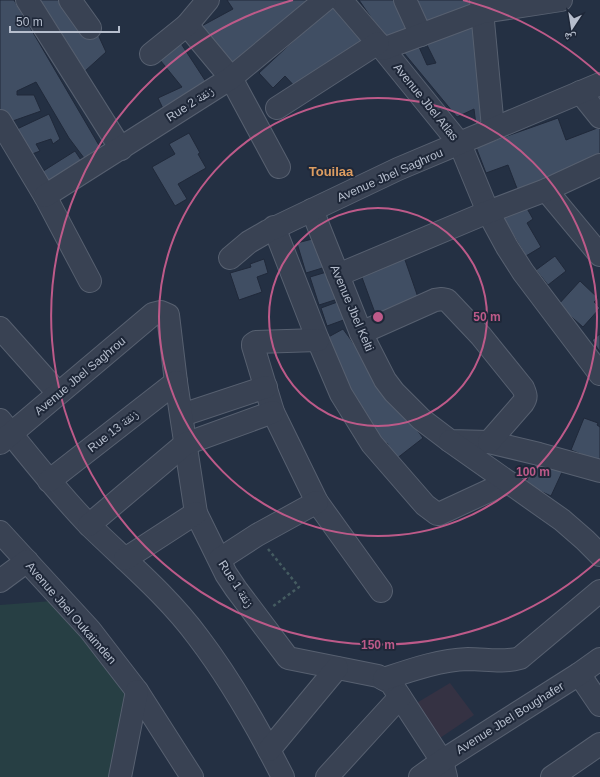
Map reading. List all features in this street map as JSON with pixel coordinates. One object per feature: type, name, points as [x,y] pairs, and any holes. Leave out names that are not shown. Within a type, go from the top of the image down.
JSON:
[{"type":"street","points":[[27,0],[121,149]]},
{"type":"street","points":[[70,0],[90,28]]},
{"type":"street","points":[[151,54],[187,25],[208,0]]},
{"type":"street","name":"Rue 2 زنقة","points":[[45,196],[231,78],[325,0]]},
{"type":"street","name":"Avenue Jbel Atlas","points":[[341,0],[460,144],[488,212],[507,247],[523,272],[600,374]]},
{"type":"street","points":[[404,0],[421,35]]},
{"type":"street","points":[[277,108],[380,46],[421,35],[481,6],[561,0]]},
{"type":"street","points":[[481,6],[493,128]]},
{"type":"street","points":[[187,25],[231,78],[279,167]]},
{"type":"street","name":"Avenue Jbel Saghrou","points":[[230,258],[253,239],[274,227],[398,169],[600,84]]},
{"type":"street","points":[[580,92],[600,117]]},
{"type":"street","points":[[0,120],[45,196],[90,282]]},
{"type":"street","points":[[338,275],[488,212],[546,190],[600,165]]},
{"type":"street","points":[[546,190],[600,255]]},
{"type":"street","name":"Avenue Jbel Kelti","points":[[312,210],[361,333],[385,380],[394,392],[421,419],[562,520],[600,555]]},
{"type":"street","points":[[274,227],[318,340],[341,394],[372,444],[425,505],[436,514],[446,511],[508,482]]},
{"type":"street","points":[[361,333],[435,300],[442,298],[447,300],[481,336],[526,395],[522,403],[489,442]]},
{"type":"street","name":"Avenue Jbel Saghrou","points":[[4,432],[58,393],[153,314],[161,312]]},
{"type":"street","name":"Rue 1 زنقة","points":[[161,312],[168,314],[176,382],[196,513],[220,559],[226,574],[288,658],[384,679]]},
{"type":"street","points":[[0,328],[58,393]]},
{"type":"street","points":[[318,340],[279,341],[253,344],[273,412],[318,502],[381,591]]},
{"type":"street","name":"Rue 13 زنقة","points":[[49,480],[176,382]]},
{"type":"street","points":[[182,415],[266,387]]},
{"type":"street","points":[[89,525],[185,444],[273,412]]},
{"type":"street","points":[[4,432],[89,525],[182,617],[199,637],[233,688],[283,777]]},
{"type":"street","points":[[450,441],[489,442],[600,471]]},
{"type":"street","points":[[220,559],[257,535],[318,502]]},
{"type":"street","points":[[125,559],[196,513]]},
{"type":"street","name":"Avenue Jbel Oukaimden","points":[[0,532],[90,630],[137,691],[192,777]]},
{"type":"street","points":[[0,581],[27,561]]},
{"type":"street","points":[[384,679],[420,667],[455,661],[468,659],[508,661],[520,658],[600,591]]},
{"type":"street","name":"Avenue Jbel Boughafer","points":[[420,777],[444,769],[600,659]]},
{"type":"street","points":[[269,750],[337,668]]},
{"type":"street","points":[[579,674],[600,705]]},
{"type":"street","points":[[384,679],[391,683],[444,769]]},
{"type":"street","points":[[120,777],[137,691]]},
{"type":"street","points":[[327,777],[400,697]]},
{"type":"street","points":[[552,777],[600,744]]},
{"type":"path","points":[[257,535],[299,587],[258,617]]},
{"type":"shaded area","points":[[450,683],[474,715],[440,738],[415,704]]},
{"type":"green space","points":[[52,601],[133,696],[116,777],[0,777],[0,605]]},
{"type":"building","points":[[0,0],[14,0],[100,147],[84,158],[69,138],[36,82],[17,91],[17,95],[34,95],[41,111],[7,123],[0,109]]},
{"type":"building","points":[[40,0],[83,0],[106,52],[85,71]]},
{"type":"building","points":[[227,0],[308,0],[235,67],[198,28],[233,9]]},
{"type":"building","points":[[359,0],[395,0],[411,34],[388,42]]},
{"type":"building","points":[[411,0],[476,0],[477,5],[422,25]]},
{"type":"building","points":[[332,5],[364,40],[299,91],[285,76],[273,88],[259,73]]},
{"type":"building","points":[[475,20],[486,116],[476,125],[474,109],[457,117],[399,47],[415,38],[427,65],[436,63],[424,39]]},
{"type":"building","points":[[180,42],[210,88],[167,117],[158,98],[182,87],[160,60]]},
{"type":"building","points":[[49,114],[60,139],[53,144],[51,139],[36,144],[40,151],[27,156],[17,129]]},
{"type":"building","points":[[558,118],[566,140],[600,127],[600,161],[518,191],[508,165],[486,173],[476,147]]},
{"type":"building","points":[[189,133],[206,168],[178,184],[187,199],[175,206],[152,167],[175,154],[169,144]]},
{"type":"building","points":[[75,151],[83,163],[46,190],[37,175]]},
{"type":"building","points":[[525,205],[533,219],[527,223],[541,247],[526,256],[503,218]]},
{"type":"building","points":[[320,237],[329,266],[306,273],[297,243]]},
{"type":"building","points":[[555,256],[566,271],[548,285],[536,270]]},
{"type":"building","points":[[404,257],[421,306],[378,321],[360,272]]},
{"type":"building","points":[[264,259],[268,273],[257,277],[262,292],[239,300],[230,273],[251,267],[250,264]]},
{"type":"building","points":[[330,271],[341,298],[319,305],[310,277]]},
{"type":"building","points":[[580,281],[598,298],[594,302],[600,308],[583,327],[558,305]]},
{"type":"building","points":[[343,300],[349,318],[327,326],[321,308]]},
{"type":"building","points":[[343,329],[423,438],[396,459],[387,443],[382,446],[323,340]]},
{"type":"building","points":[[600,334],[600,352],[592,340]]},
{"type":"building","points":[[584,418],[598,423],[597,425],[600,427],[600,462],[571,450]]},
{"type":"building","points":[[537,458],[563,470],[551,496],[525,484]]},
{"type":"district","name":"Touilaa","points":[[331,171]]}]
